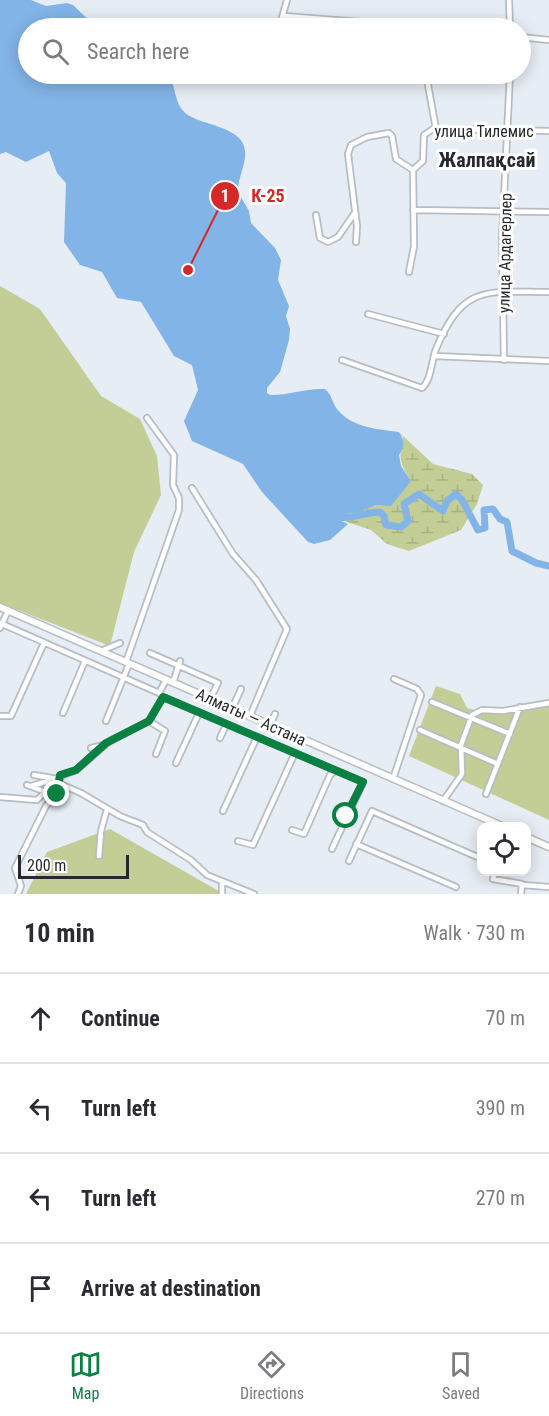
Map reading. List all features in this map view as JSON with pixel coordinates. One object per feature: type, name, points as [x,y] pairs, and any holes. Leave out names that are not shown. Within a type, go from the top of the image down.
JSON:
[{"type":"highway","name":"Алматы — Астана","points":[[0,608],[493,822]]},
{"type":"highway","points":[[531,839],[549,847]]},
{"type":"street","points":[[287,0],[284,16],[302,18]]},
{"type":"street","points":[[509,0],[510,18]]},
{"type":"street","points":[[531,38],[549,40]]},
{"type":"street","points":[[428,84],[436,129]]},
{"type":"street","name":"улица Ардагерлер","points":[[504,360],[502,238],[509,84]]},
{"type":"street","name":"улица Тилемис","points":[[413,170],[423,160],[424,135],[436,129],[549,131]]},
{"type":"street","points":[[356,242],[348,154],[351,145],[377,134],[391,134],[396,159],[413,170],[414,246],[409,272]]},
{"type":"street","points":[[412,210],[549,212]]},
{"type":"street","points":[[316,215],[321,238],[328,242],[338,237],[354,214]]},
{"type":"street","points":[[342,360],[420,388],[427,382],[434,356],[444,334],[456,314],[471,297],[502,292],[549,292]]},
{"type":"street","points":[[368,314],[444,334]]},
{"type":"street","points":[[434,356],[549,361]]},
{"type":"street","points":[[106,721],[123,678],[179,510],[178,498],[173,485],[174,455],[147,418]]},
{"type":"street","points":[[192,488],[233,554],[256,580],[287,629],[250,717]]},
{"type":"street","points":[[8,611],[1,625],[256,739],[363,782],[332,849]]},
{"type":"street","points":[[0,716],[11,716],[44,643]]},
{"type":"street","points":[[101,651],[120,643]]},
{"type":"street","points":[[150,653],[179,663],[218,683],[210,699]]},
{"type":"street","points":[[63,713],[85,661]]},
{"type":"street","points":[[0,797],[35,800],[46,792],[60,775],[82,765],[104,745],[149,721],[179,663]]},
{"type":"street","points":[[393,779],[421,695],[417,689],[394,679]]},
{"type":"street","points":[[232,709],[241,689]]},
{"type":"street","points":[[432,702],[510,734]]},
{"type":"street","points":[[443,801],[462,774],[460,748],[470,718],[482,710],[503,711],[549,703]]},
{"type":"street","points":[[486,794],[520,707]]},
{"type":"street","points":[[176,763],[199,713]]},
{"type":"street","points":[[270,725],[275,714]]},
{"type":"street","points":[[149,721],[165,731],[156,754]]},
{"type":"street","points":[[220,738],[226,725]]},
{"type":"street","points":[[420,730],[498,764]]},
{"type":"street","points":[[223,811],[256,739]]},
{"type":"street","points":[[91,748],[104,745]]},
{"type":"street","points":[[238,841],[250,846],[253,843],[294,755]]},
{"type":"street","points":[[292,830],[304,834],[330,775],[335,771]]},
{"type":"street","points":[[34,775],[56,780],[107,809],[143,825],[147,832],[175,848],[207,875],[254,894]]},
{"type":"street","points":[[46,792],[29,786],[56,780]]},
{"type":"street","points":[[18,894],[21,886],[15,868],[46,806],[57,794],[56,780]]},
{"type":"street","points":[[99,856],[100,831],[107,809]]},
{"type":"street","points":[[349,861],[370,812],[374,811],[477,857]]},
{"type":"street","points":[[356,844],[456,887]]},
{"type":"street","points":[[494,876],[493,879],[523,885],[549,887]]},
{"type":"street","points":[[222,882],[222,894]]},
{"type":"street","points":[[521,894],[523,885]]},
{"type":"green space","points":[[0,286],[40,309],[101,396],[140,419],[157,456],[161,495],[134,552],[110,646],[0,603]]},
{"type":"green space","points":[[399,432],[433,464],[472,474],[483,485],[477,504],[461,530],[409,551],[387,544],[371,530],[329,516],[384,502],[411,481],[401,460],[403,437]]},
{"type":"green space","points":[[436,686],[460,694],[467,708],[478,711],[549,706],[549,820],[409,756]]},
{"type":"green space","points":[[110,829],[224,894],[26,894],[47,852]]},
{"type":"water","points":[[0,0],[31,0],[46,6],[67,3],[73,5],[87,18],[18,18],[18,84],[173,84],[177,101],[183,111],[228,130],[241,140],[245,157],[238,192],[249,211],[251,223],[275,248],[281,260],[278,280],[289,306],[286,316],[290,329],[289,340],[280,372],[267,388],[267,393],[277,395],[325,389],[337,409],[350,420],[366,427],[399,432],[403,444],[399,455],[401,466],[411,481],[391,506],[376,505],[359,512],[331,516],[348,524],[330,540],[314,544],[308,542],[262,492],[243,464],[192,441],[184,421],[198,390],[192,365],[174,356],[141,302],[117,298],[102,272],[80,265],[64,242],[66,183],[57,173],[49,151],[26,162],[6,152],[0,154]]},
{"type":"waterway","points":[[322,512],[345,518],[380,512],[384,516],[386,525],[401,527],[408,521],[404,504],[419,494],[443,511],[447,501],[456,494],[462,500],[478,530],[485,528],[484,510],[493,509],[500,519],[507,522],[512,551],[536,563],[549,566]]},
{"type":"place","name":"К-25","points":[[188,270]]},
{"type":"district","name":"Жалпақсай","points":[[487,160]]},
{"type":"route","points":[[57,794],[60,775],[76,770],[106,743],[149,721],[163,697],[256,739],[363,782],[346,816]]}]
